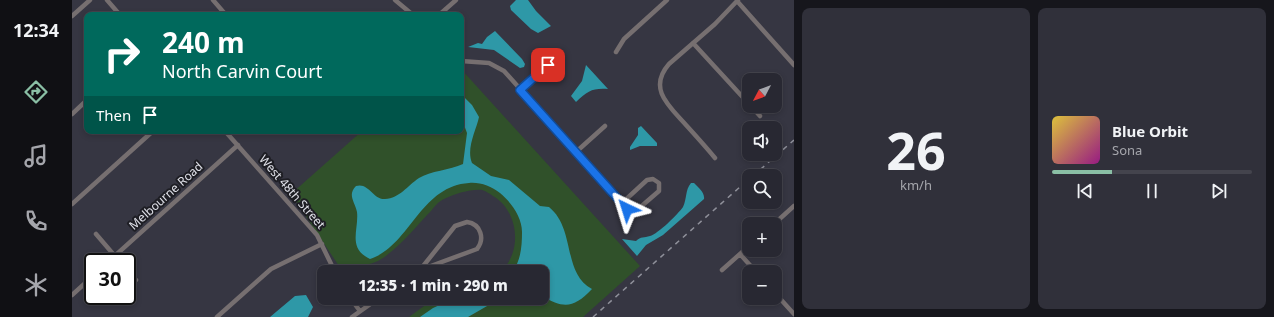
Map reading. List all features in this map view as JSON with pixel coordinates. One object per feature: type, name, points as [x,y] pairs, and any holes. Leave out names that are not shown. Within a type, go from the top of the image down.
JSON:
[{"type":"street","points":[[72,16],[90,0]]},
{"type":"street","points":[[107,0],[117,12]]},
{"type":"street","points":[[213,0],[223,12]]},
{"type":"street","points":[[395,0],[409,12]]},
{"type":"street","points":[[442,12],[456,0]]},
{"type":"street","points":[[616,52],[624,38],[667,0]]},
{"type":"street","points":[[715,158],[665,102],[661,94],[660,81],[666,68],[738,1],[794,65]]},
{"type":"street","points":[[693,42],[742,96]]},
{"type":"street","points":[[464,61],[494,65],[504,71],[628,210],[636,211],[659,191],[659,183],[655,179],[648,180],[622,203]]},
{"type":"street","points":[[520,90],[548,65]]},
{"type":"street","points":[[72,114],[84,103]]},
{"type":"street","points":[[757,113],[760,116]]},
{"type":"street","points":[[576,152],[605,126]]},
{"type":"street","points":[[72,204],[150,134]]},
{"type":"street","name":"West 48th Street","points":[[228,134],[286,198],[322,244],[332,265]]},
{"type":"street","name":"Melbourne Road","points":[[118,253],[238,146]]},
{"type":"street","points":[[782,217],[794,206]]},
{"type":"street","points":[[470,222],[479,229],[481,241],[474,251],[418,271],[457,224],[470,222]]},
{"type":"street","points":[[96,234],[112,253]]},
{"type":"street","points":[[217,317],[271,269],[322,244]]},
{"type":"street","points":[[722,270],[740,254],[750,265]]},
{"type":"street","points":[[72,295],[84,284]]},
{"type":"street","points":[[782,301],[794,314]]},
{"type":"street","points":[[355,305],[360,311]]},
{"type":"street","points":[[352,317],[369,305]]},
{"type":"green space","points":[[464,72],[640,266],[583,317],[409,317],[425,305],[549,305],[549,265],[506,265],[515,244],[513,222],[502,203],[482,190],[468,191],[453,195],[440,201],[410,234],[385,257],[370,265],[338,265],[291,194],[359,134],[464,134]]},
{"type":"water","points":[[516,0],[528,0],[536,11],[551,26],[538,33],[531,29],[511,10],[510,6]]},
{"type":"water","points":[[495,31],[522,59],[525,64],[524,67],[520,68],[494,50],[468,47],[478,43],[482,44],[487,37]]},
{"type":"water","points":[[586,65],[608,89],[590,91],[576,102],[571,96],[582,81]]},
{"type":"water","points":[[464,97],[472,105],[479,117],[470,151],[472,163],[491,176],[509,180],[540,206],[549,207],[557,216],[567,238],[576,273],[583,282],[592,289],[586,295],[574,303],[563,305],[550,300],[549,265],[516,265],[521,248],[522,232],[522,226],[518,215],[512,205],[500,193],[493,188],[481,184],[469,183],[452,187],[438,194],[395,242],[384,252],[370,259],[363,255],[356,244],[357,212],[352,199],[352,192],[356,186],[364,186],[381,199],[390,198],[399,194],[419,178],[463,164],[467,133],[464,125]]},
{"type":"water","points":[[641,126],[657,143],[657,146],[640,146],[630,150],[630,147],[638,135],[638,128]]},
{"type":"water","points":[[691,183],[694,183],[701,191],[704,195],[704,199],[663,235],[646,245],[637,256],[622,239],[636,241],[641,238],[648,237],[663,228],[683,207]]},
{"type":"water","points":[[306,295],[313,307],[308,317],[270,317],[295,296]]},
{"type":"water","points":[[440,305],[489,305],[468,317],[420,317]]},
{"type":"railway","points":[[761,169],[794,140]]},
{"type":"railway","points":[[593,317],[742,185]]},
{"type":"route","points":[[548,65],[520,90],[627,209]]}]
